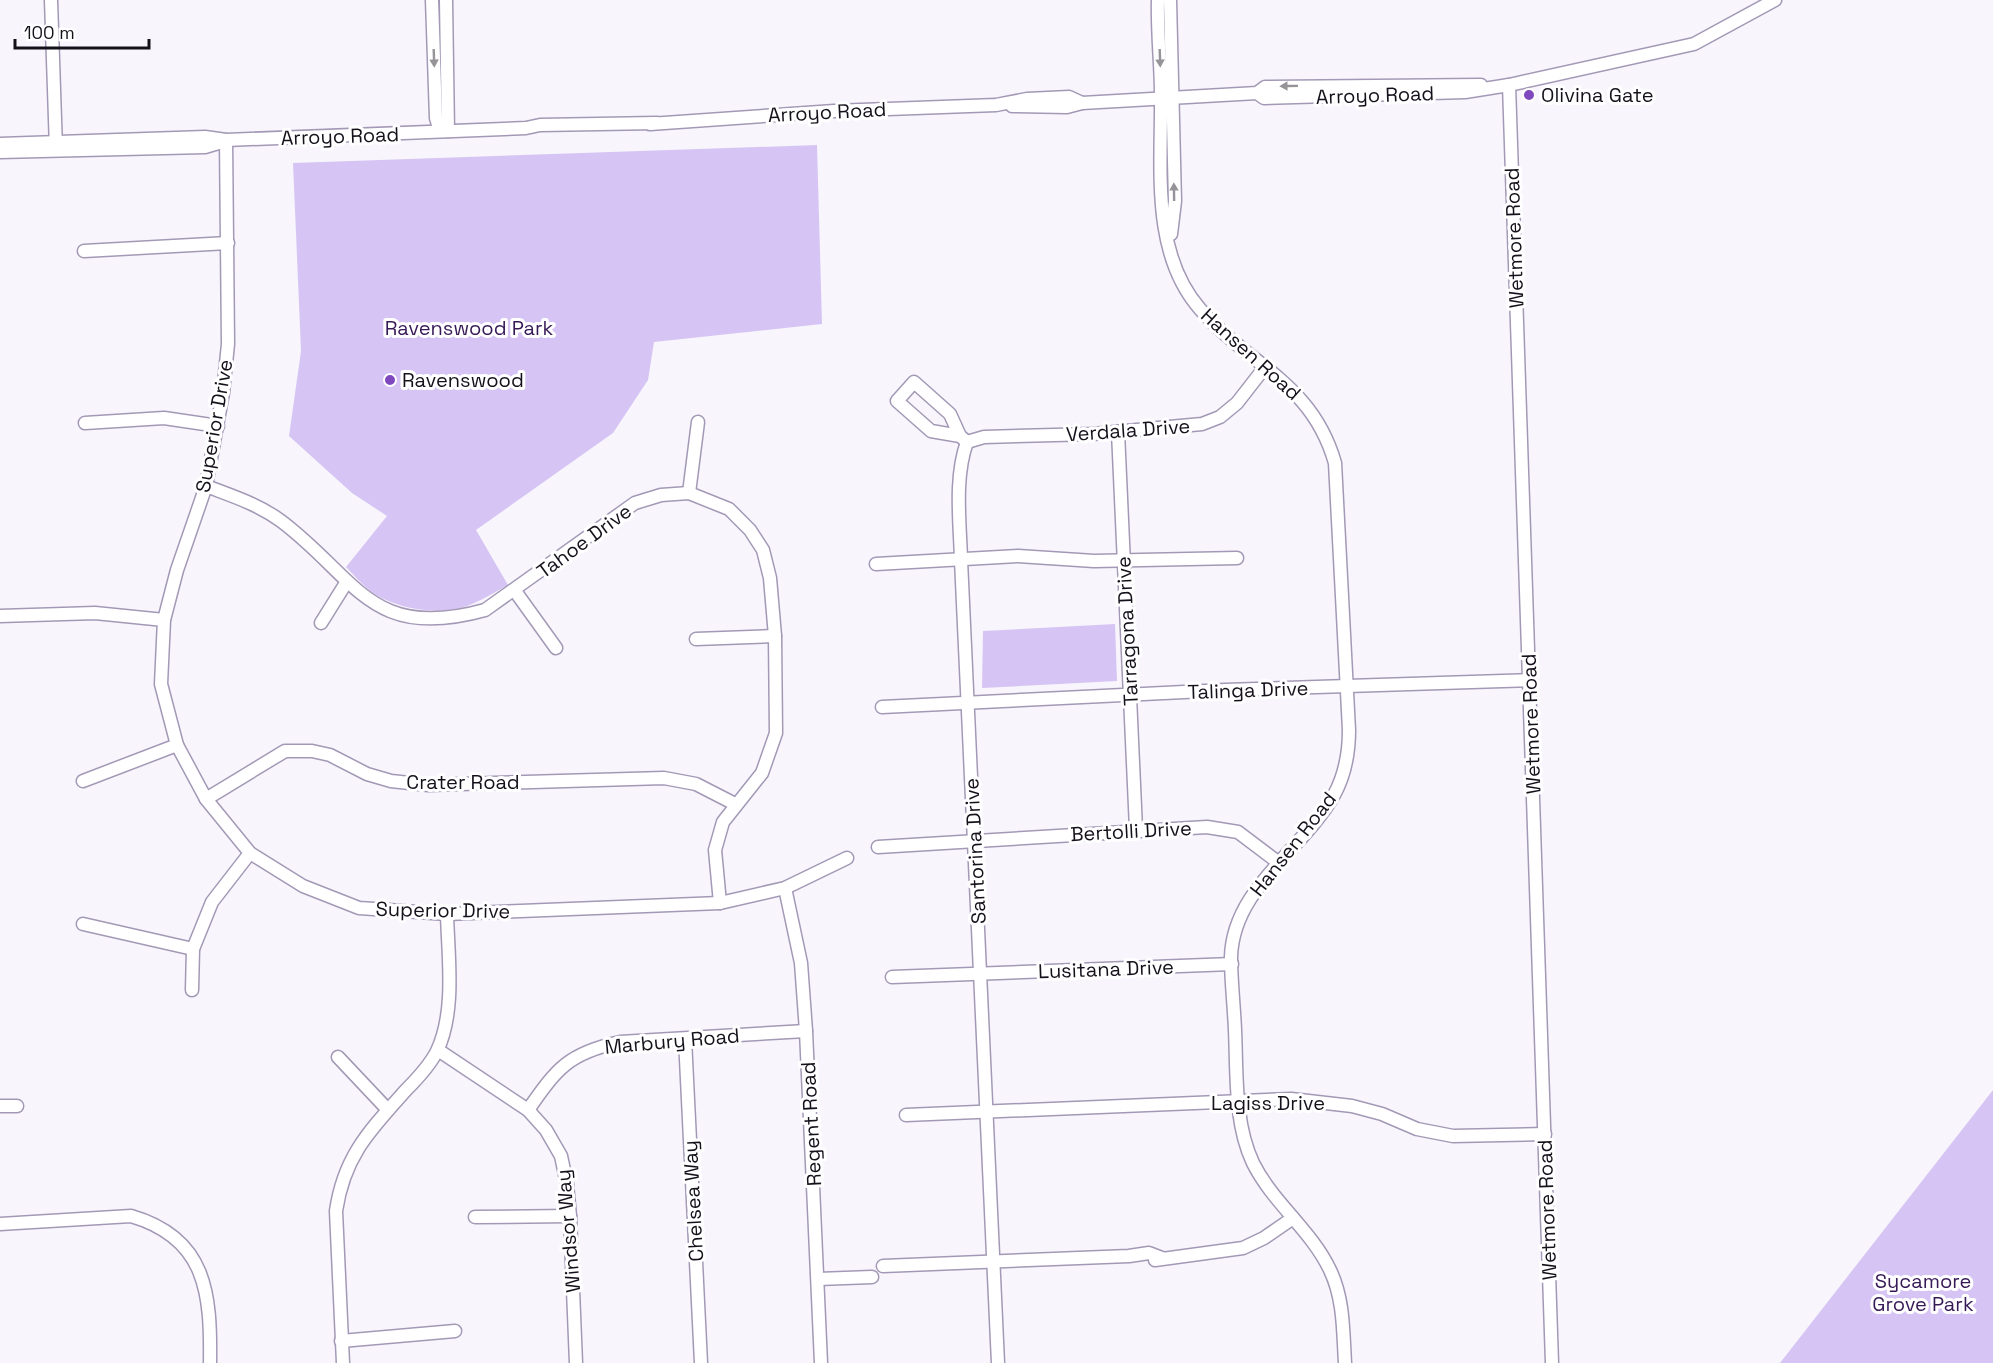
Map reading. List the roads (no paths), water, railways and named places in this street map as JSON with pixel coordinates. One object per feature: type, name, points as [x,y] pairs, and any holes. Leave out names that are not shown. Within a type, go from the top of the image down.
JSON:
[{"type":"street","points":[[51,0],[56,146]]},
{"type":"street","points":[[432,0],[436,118],[444,131]]},
{"type":"street","points":[[444,131],[446,0]]},
{"type":"street","name":"Hansen Road","points":[[1158,0],[1167,99]]},
{"type":"street","name":"Hansen Road","points":[[1170,0],[1162,201],[1169,250],[1178,276],[1199,308],[1308,406],[1324,433],[1335,463],[1349,749],[1343,774],[1320,817],[1251,896],[1243,911],[1231,955],[1242,1129],[1253,1162],[1266,1184],[1323,1257],[1336,1284],[1343,1321],[1345,1363]]},
{"type":"street","name":"Arroyo Road","points":[[0,144],[205,147],[226,140],[526,128],[540,124],[657,123],[824,111],[996,105],[1027,108],[1067,107],[1082,103],[1257,93],[1265,87],[1509,85],[1694,44],[1774,0]]},
{"type":"street","name":"Wetmore Road","points":[[1509,85],[1552,1363]]},
{"type":"street","name":"Superior Drive","points":[[226,140],[228,344],[218,426],[206,486],[177,570],[164,620],[161,684],[177,746],[206,799],[250,853],[303,886],[359,908],[447,914],[720,903],[785,888],[847,858]]},
{"type":"street","name":"Arroyo Road","points":[[0,152],[56,146]]},
{"type":"street","points":[[84,251],[228,243]]},
{"type":"street","name":"Verdala Drive","points":[[964,439],[1118,432],[1184,427],[1210,421],[1237,403],[1265,367]]},
{"type":"street","points":[[914,382],[950,414],[964,439],[932,431],[897,401],[914,382]]},
{"type":"street","points":[[85,423],[164,418],[218,426]]},
{"type":"street","points":[[689,493],[698,422]]},
{"type":"street","name":"Tarragona Drive","points":[[1118,432],[1136,830]]},
{"type":"street","name":"Santorina Drive","points":[[964,439],[960,503],[961,560],[998,1363]]},
{"type":"street","name":"Tahoe Drive","points":[[206,486],[239,498],[273,515],[346,583],[376,604],[427,620],[458,618],[485,610],[515,591],[635,503],[661,495],[689,493],[729,509],[750,530],[764,549],[770,578],[775,636],[776,733],[762,773],[735,804],[723,822],[715,850],[720,903]]},
{"type":"street","points":[[876,564],[1018,556],[1094,561],[1237,558]]},
{"type":"street","points":[[321,622],[346,583]]},
{"type":"street","points":[[515,591],[556,648]]},
{"type":"street","points":[[0,616],[95,613],[164,620]]},
{"type":"street","points":[[696,639],[775,636]]},
{"type":"street","name":"Talinga Drive","points":[[882,707],[1530,680]]},
{"type":"street","points":[[83,780],[177,746]]},
{"type":"street","name":"Crater Road","points":[[206,799],[285,751],[312,751],[330,755],[367,774],[391,782],[433,785],[664,778],[696,784],[735,804]]},
{"type":"street","name":"Bertolli Drive","points":[[878,846],[1207,826],[1228,829],[1246,836],[1279,863]]},
{"type":"street","points":[[192,990],[193,949],[212,902],[250,853]]},
{"type":"street","name":"Regent Road","points":[[785,888],[801,963],[821,1363]]},
{"type":"street","points":[[343,1363],[336,1211],[340,1188],[356,1150],[421,1074],[438,1050],[447,1016],[447,914]]},
{"type":"street","points":[[83,924],[193,949]]},
{"type":"street","name":"Lusitana Drive","points":[[892,977],[1232,964]]},
{"type":"street","name":"Marbury Road","points":[[528,1110],[549,1079],[570,1059],[592,1048],[620,1042],[806,1032]]},
{"type":"street","name":"Chelsea Way","points":[[685,1039],[701,1363]]},
{"type":"street","name":"Windsor Way","points":[[438,1050],[528,1110],[546,1130],[561,1156],[570,1216],[576,1363]]},
{"type":"street","points":[[338,1057],[388,1110]]},
{"type":"street","name":"Lagiss Drive","points":[[906,1115],[1291,1099],[1344,1104],[1382,1114],[1417,1129],[1453,1136],[1545,1134]]},
{"type":"street","points":[[0,1106],[17,1106]]},
{"type":"street","points":[[0,1224],[131,1216],[149,1221],[169,1232],[192,1254],[200,1272],[208,1304],[210,1363]]},
{"type":"street","points":[[475,1218],[570,1216]]},
{"type":"street","points":[[884,1266],[1129,1256],[1137,1262],[1220,1253],[1243,1248],[1264,1238],[1293,1218]]},
{"type":"street","points":[[818,1279],[872,1277]]},
{"type":"street","points":[[341,1341],[455,1331]]},
{"type":"place","name":"Olivina Gate","points":[[1529,95]]},
{"type":"place","name":"Ravenswood","points":[[390,380]]},
{"type":"park label","name":"Ravenswood Park","points":[[469,328]]},
{"type":"park label","name":"Sycamore Grove Park","points":[[1923,1292]]}]
